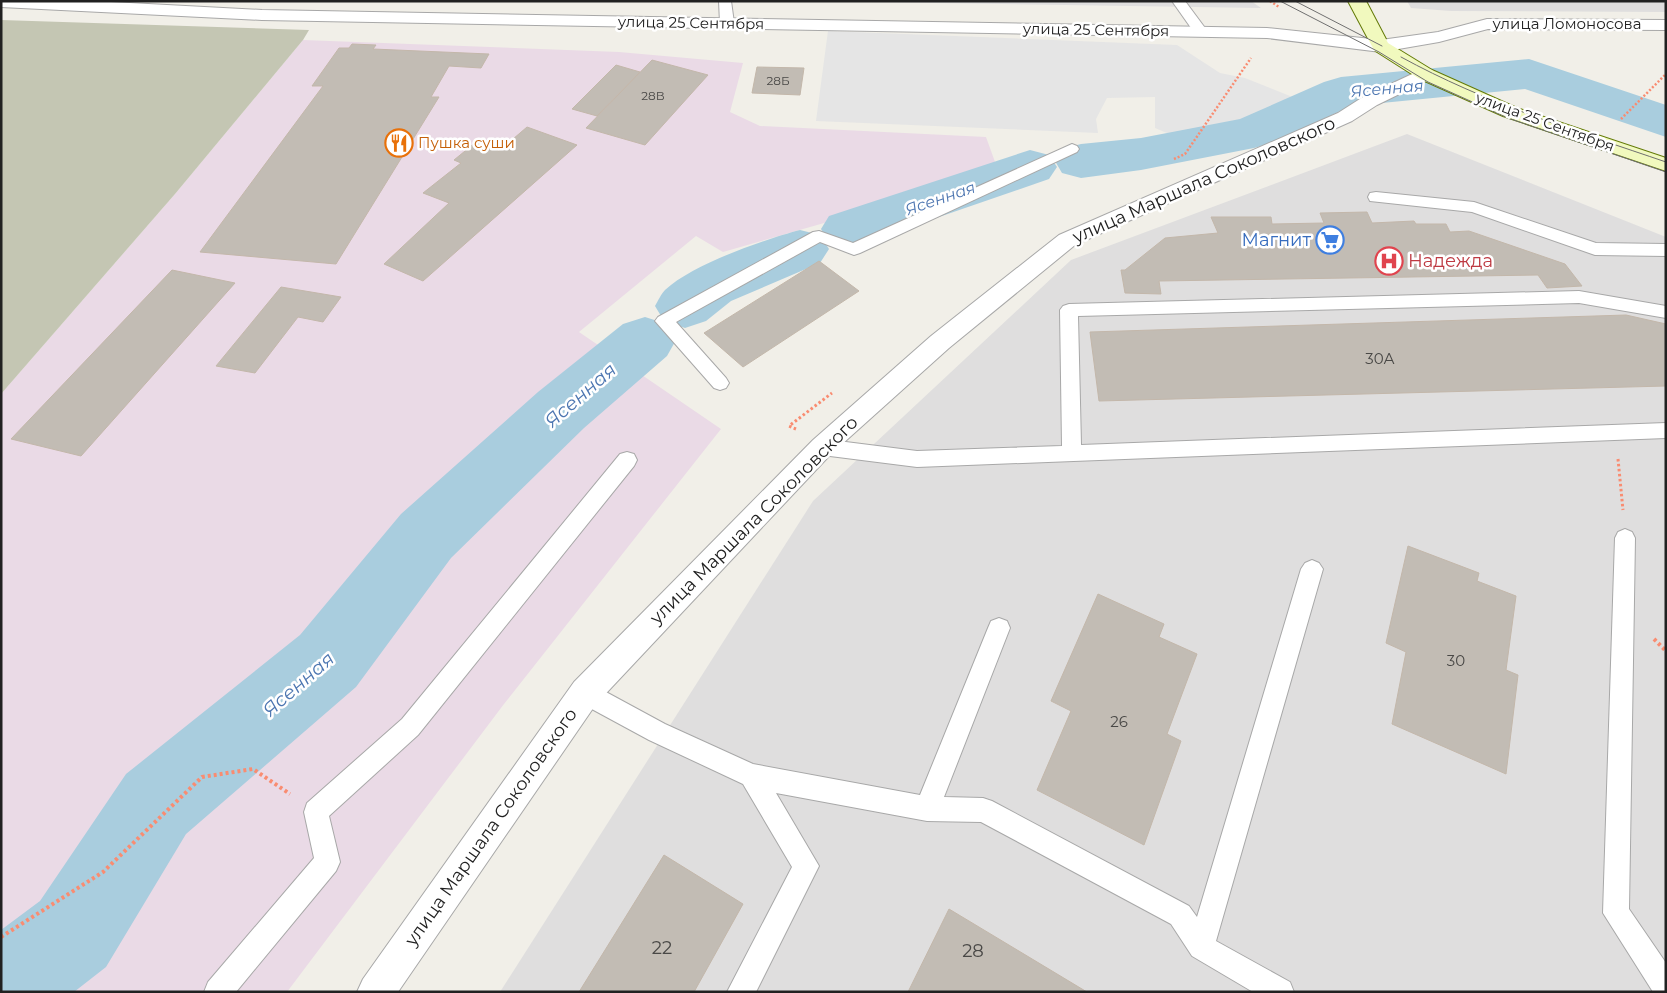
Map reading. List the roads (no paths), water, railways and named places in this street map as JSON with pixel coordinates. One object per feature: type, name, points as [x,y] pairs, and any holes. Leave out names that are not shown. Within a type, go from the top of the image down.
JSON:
[{"type":"main road","points":[[1357,1],[1381,46]]},
{"type":"main road","name":"улица 25 Сентября","points":[[1381,46],[1424,76],[1510,112],[1666,165]]},
{"type":"street","name":"улица 25 Сентября","points":[[1,2],[262,15],[1268,33],[1381,46]]},
{"type":"street","name":"улица Ломоносова","points":[[1381,46],[1439,37],[1487,24],[1666,25]]},
{"type":"street","name":"улица Маршала Соколовского","points":[[376,992],[585,693],[822,447],[940,342],[1068,240],[1345,117],[1372,100],[1424,76]]},
{"type":"lane","points":[[725,1],[727,23]]},
{"type":"lane","points":[[1178,1],[1201,32]]},
{"type":"lane","points":[[720,383],[664,320],[819,236],[854,249],[1072,149]]},
{"type":"lane","points":[[1376,197],[1474,207],[1595,249],[1666,250]]},
{"type":"lane","points":[[1072,453],[1069,310],[1579,297],[1666,312]]},
{"type":"lane","points":[[822,447],[918,460],[1666,430]]},
{"type":"lane","points":[[218,992],[326,862],[316,812],[410,727],[627,460]]},
{"type":"lane","points":[[1625,538],[1616,913],[1666,987]]},
{"type":"lane","points":[[1201,947],[1312,569]]},
{"type":"lane","points":[[927,809],[1000,628]]},
{"type":"lane","points":[[585,693],[657,732],[752,776],[927,809],[983,810],[1180,915],[1201,947],[1280,992]]},
{"type":"lane","points":[[742,992],[806,866],[752,776]]},
{"type":"waterway","name":"Ясенная","points":[[1081,161],[1141,154],[1254,132],[1341,92],[1529,74],[1666,122]]},
{"type":"waterway","name":"Ясенная","points":[[849,229],[1030,167]]},
{"type":"waterway","name":"Ясенная","points":[[685,306],[710,286],[800,249]]},
{"type":"waterway","name":"Ясенная","points":[[1,989],[73,934],[156,804],[328,661],[426,536],[561,410],[645,340]]},
{"type":"tram line","points":[[1280,1],[1379,52],[1428,82],[1508,118],[1666,172]]},
{"type":"tram line","points":[[1295,1],[1382,46]]},
{"type":"tram line","points":[[1401,57],[1498,102],[1666,162]]},
{"type":"place","name":"Пушка суши","points":[[399,143]]},
{"type":"place","name":"Магнит","points":[[1330,240]]},
{"type":"place","name":"Надежда","points":[[1389,261]]}]
